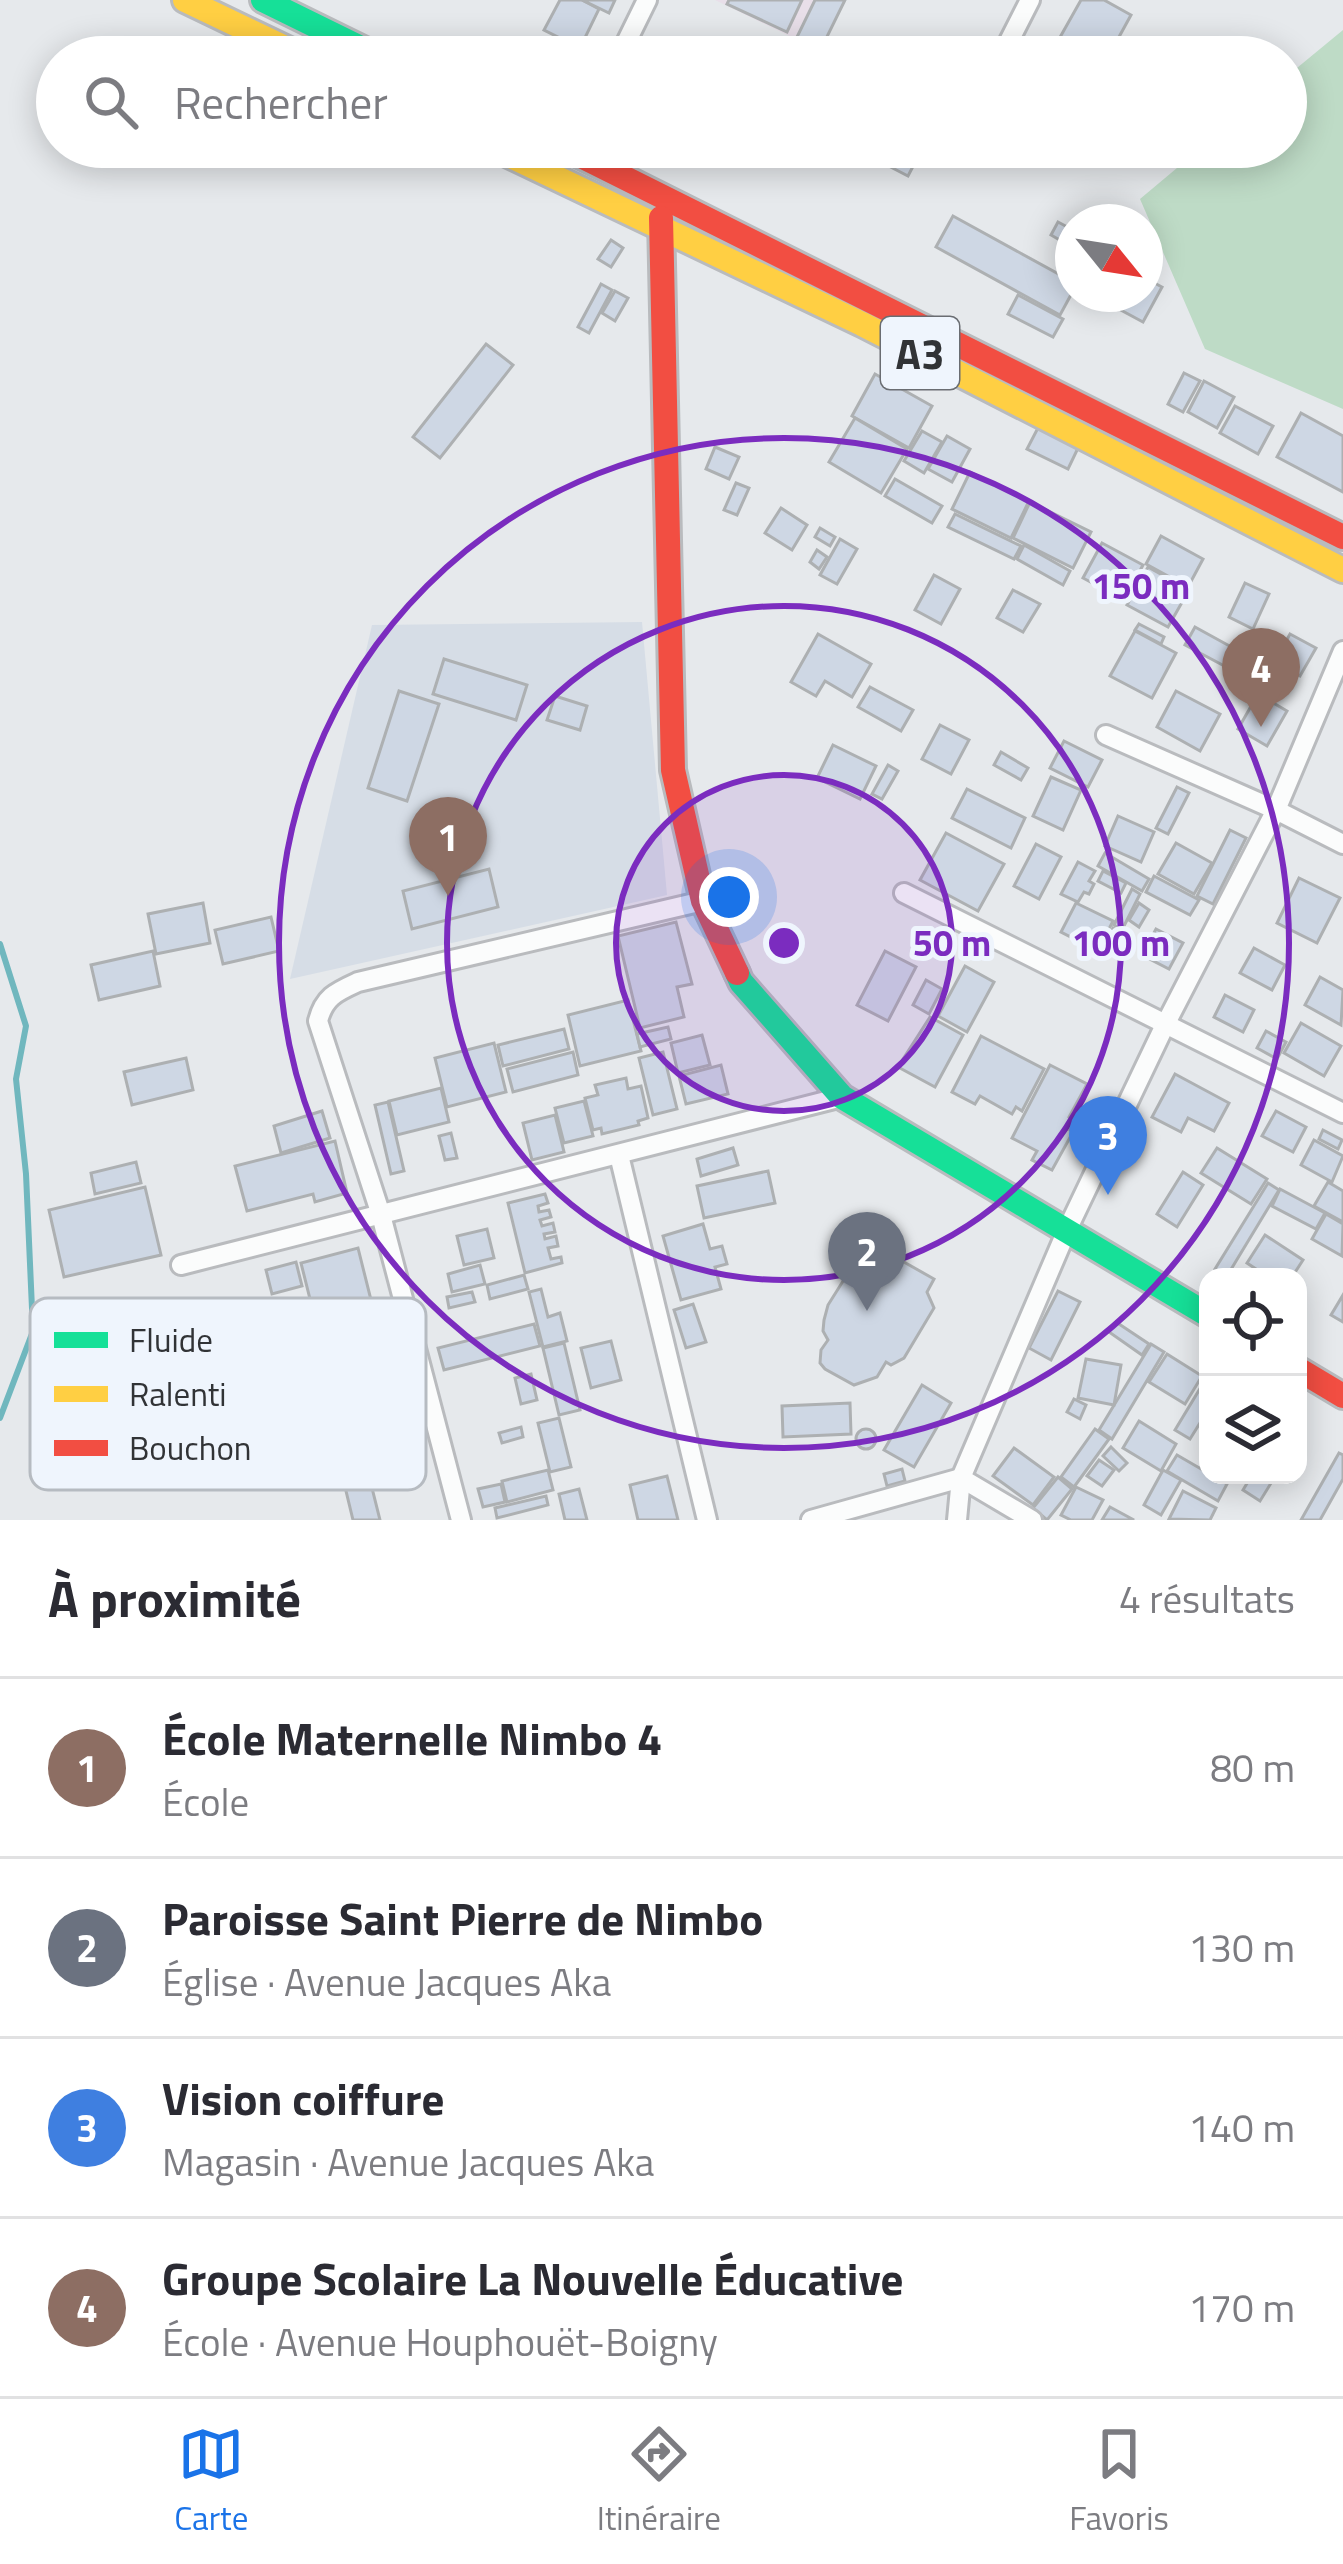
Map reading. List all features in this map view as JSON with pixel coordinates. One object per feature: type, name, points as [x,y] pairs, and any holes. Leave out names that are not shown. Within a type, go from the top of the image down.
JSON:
[{"type":"main road","points":[[185,0],[260,36]]},
{"type":"main road","points":[[263,0],[336,36]]},
{"type":"main road","name":"A3","points":[[536,168],[878,332],[1343,570]]},
{"type":"main road","name":"A3","points":[[608,168],[1343,537]]},
{"type":"main road","points":[[665,198],[660,227],[673,770],[704,901],[741,982],[842,1097],[1199,1310]]},
{"type":"main road","points":[[1307,1374],[1343,1396]]},
{"type":"street","points":[[629,36],[647,0]]},
{"type":"street","points":[[1012,36],[1030,0]]},
{"type":"street","points":[[957,1520],[961,1478],[1067,1230],[1276,810],[1343,651]]},
{"type":"street","points":[[1106,735],[1343,844]]},
{"type":"street","points":[[904,893],[1343,1113]]},
{"type":"street","points":[[403,1298],[318,1022],[331,994],[358,982],[704,901]]},
{"type":"street","points":[[181,1264],[842,1097]]},
{"type":"street","points":[[619,1155],[707,1520]]},
{"type":"street","points":[[426,1387],[461,1520]]},
{"type":"street","points":[[812,1520],[961,1478],[1032,1520]]},
{"type":"shaded area","points":[[715,0],[844,0],[827,36],[789,36]]},
{"type":"shaded area","points":[[642,622],[667,895],[290,979],[372,625]]},
{"type":"green space","points":[[1343,30],[1343,409],[1205,349],[1163,252],[1163,204],[1142,204],[1140,199],[1177,168],[1307,168],[1307,60]]},
{"type":"building","points":[[560,0],[582,0],[599,9],[586,36],[556,36],[544,30]]},
{"type":"building","points":[[582,0],[615,0],[609,13]]},
{"type":"building","points":[[729,0],[802,0],[787,32],[727,4]]},
{"type":"building","points":[[815,0],[845,0],[827,36],[797,36]]},
{"type":"building","points":[[1081,0],[1104,0],[1131,15],[1120,36],[1061,36]]},
{"type":"building","points":[[953,216],[1055,272],[1055,312],[1062,312],[1060,315],[936,247]]},
{"type":"building","points":[[611,240],[623,248],[611,267],[598,259]]},
{"type":"building","points":[[601,284],[612,290],[589,333],[578,327]]},
{"type":"building","points":[[615,291],[628,298],[615,321],[602,313]]},
{"type":"building","points":[[1018,295],[1063,319],[1053,337],[1008,314]]},
{"type":"building","points":[[1124,312],[1148,312],[1143,322]]},
{"type":"building","points":[[486,344],[513,365],[440,458],[413,437]]},
{"type":"building","points":[[1184,373],[1200,381],[1183,412],[1168,404]]},
{"type":"building","points":[[875,374],[932,406],[909,448],[852,416]]},
{"type":"building","points":[[1204,381],[1234,397],[1217,428],[1188,412]]},
{"type":"building","points":[[1235,406],[1273,426],[1258,454],[1220,433]]},
{"type":"building","points":[[1301,413],[1343,436],[1343,492],[1277,457]]},
{"type":"building","points":[[855,418],[907,449],[881,493],[829,462]]},
{"type":"building","points":[[1040,424],[1080,444],[1068,469],[1027,449]]},
{"type":"building","points":[[922,431],[942,442],[924,473],[904,461]]},
{"type":"building","points":[[947,436],[970,449],[952,482],[928,469]]},
{"type":"building","points":[[715,447],[739,457],[729,479],[706,469]]},
{"type":"building","points":[[970,472],[1029,501],[1011,538],[952,509]]},
{"type":"building","points":[[895,479],[942,506],[932,523],[885,496]]},
{"type":"building","points":[[736,483],[749,488],[737,515],[724,510]]},
{"type":"building","points":[[1030,502],[1091,532],[1073,568],[1013,538]]},
{"type":"building","points":[[781,508],[807,525],[792,550],[765,533]]},
{"type":"building","points":[[955,514],[1021,546],[1014,559],[948,527]]},
{"type":"building","points":[[820,528],[835,537],[830,546],[815,537]]},
{"type":"building","points":[[1161,536],[1203,559],[1188,587],[1146,564]]},
{"type":"building","points":[[840,539],[857,549],[837,584],[820,575]]},
{"type":"building","points":[[1102,543],[1143,565],[1124,600],[1083,578]]},
{"type":"building","points":[[1024,545],[1070,571],[1063,585],[1017,559]]},
{"type":"building","points":[[817,550],[827,557],[819,569],[810,562]]},
{"type":"building","points":[[1148,567],[1189,590],[1168,627],[1127,605]]},
{"type":"building","points":[[934,575],[960,589],[941,624],[915,610]]},
{"type":"building","points":[[1245,583],[1269,594],[1253,629],[1229,617]]},
{"type":"building","points":[[1013,590],[1040,604],[1023,632],[997,618]]},
{"type":"building","points":[[1139,624],[1164,637],[1161,644],[1135,630]]},
{"type":"building","points":[[1195,627],[1255,660],[1245,677],[1185,645]]},
{"type":"building","points":[[1135,631],[1176,653],[1152,698],[1110,676]]},
{"type":"building","points":[[818,634],[871,664],[852,697],[825,681],[816,696],[791,682]]},
{"type":"building","points":[[1290,634],[1316,648],[1300,676],[1275,661]]},
{"type":"building","points":[[1260,656],[1280,667],[1271,685],[1251,674]]},
{"type":"building","points":[[444,659],[527,685],[516,720],[433,694]]},
{"type":"building","points":[[870,687],[913,710],[901,731],[858,707]]},
{"type":"building","points":[[399,691],[439,704],[407,801],[368,788]]},
{"type":"building","points":[[1176,691],[1220,714],[1200,751],[1157,727]]},
{"type":"building","points":[[1258,694],[1287,711],[1267,746],[1238,729]]},
{"type":"building","points":[[555,696],[587,706],[580,730],[547,720]]},
{"type":"building","points":[[940,725],[969,740],[951,774],[922,759]]},
{"type":"building","points":[[1064,741],[1102,760],[1088,787],[1050,768]]},
{"type":"building","points":[[833,745],[876,766],[860,799],[817,778]]},
{"type":"building","points":[[1001,752],[1028,768],[1021,780],[994,765]]},
{"type":"building","points":[[888,765],[898,771],[882,799],[872,794]]},
{"type":"building","points":[[1051,777],[1081,790],[1063,830],[1033,816]]},
{"type":"building","points":[[1177,787],[1189,793],[1168,834],[1156,828]]},
{"type":"building","points":[[967,789],[1025,818],[1011,848],[952,818]]},
{"type":"building","points":[[1118,816],[1154,832],[1141,862],[1105,846]]},
{"type":"building","points":[[1230,830],[1246,838],[1213,904],[1197,896]]},
{"type":"building","points":[[946,833],[1004,864],[978,911],[920,880]]},
{"type":"building","points":[[1176,843],[1212,863],[1194,894],[1158,874]]},
{"type":"building","points":[[1036,844],[1061,857],[1039,899],[1014,886]]},
{"type":"building","points":[[1105,853],[1149,879],[1142,891],[1098,866]]},
{"type":"building","points":[[1078,862],[1095,871],[1089,894],[1084,892],[1078,902],[1061,894]]},
{"type":"building","points":[[489,869],[498,907],[412,929],[403,891]]},
{"type":"building","points":[[1103,871],[1126,883],[1121,893],[1098,881]]},
{"type":"building","points":[[1154,876],[1199,900],[1190,915],[1146,892]]},
{"type":"building","points":[[1299,878],[1340,898],[1317,943],[1277,923]]},
{"type":"building","points":[[1132,889],[1140,894],[1122,930],[1114,925]]},
{"type":"building","points":[[203,903],[210,943],[156,954],[148,914]]},
{"type":"building","points":[[1076,903],[1113,921],[1098,951],[1061,932]]},
{"type":"building","points":[[1139,903],[1149,910],[1139,927],[1129,920]]},
{"type":"building","points":[[271,917],[279,951],[223,964],[215,930]]},
{"type":"building","points":[[676,922],[692,984],[677,987],[684,1017],[640,1028],[618,936]]},
{"type":"building","points":[[1113,928],[1121,932],[1109,956],[1101,952]]},
{"type":"building","points":[[1156,929],[1183,943],[1169,969],[1142,955]]},
{"type":"building","points":[[1254,948],[1285,965],[1272,990],[1240,973]]},
{"type":"building","points":[[153,951],[160,986],[99,1000],[91,965]]},
{"type":"building","points":[[885,951],[916,967],[888,1021],[857,1005]]},
{"type":"building","points":[[965,966],[994,982],[967,1032],[938,1016]]},
{"type":"building","points":[[1320,977],[1343,990],[1341,1025],[1305,1005]]},
{"type":"building","points":[[926,980],[942,989],[929,1014],[913,1005]]},
{"type":"building","points":[[1225,995],[1254,1010],[1243,1032],[1214,1017]]},
{"type":"building","points":[[628,1000],[641,1051],[580,1066],[568,1015]]},
{"type":"building","points":[[930,1017],[963,1035],[935,1087],[898,1067]]},
{"type":"building","points":[[1301,1023],[1341,1046],[1324,1076],[1284,1053]]},
{"type":"building","points":[[668,1027],[671,1039],[640,1047],[637,1034]]},
{"type":"building","points":[[564,1029],[569,1049],[503,1066],[498,1045]]},
{"type":"building","points":[[1266,1031],[1286,1042],[1277,1059],[1257,1048]]},
{"type":"building","points":[[702,1035],[710,1065],[678,1073],[671,1043]]},
{"type":"building","points":[[981,1036],[1044,1069],[1022,1111],[1016,1107],[1012,1114],[980,1096],[975,1104],[952,1092]]},
{"type":"building","points":[[494,1043],[506,1092],[447,1107],[435,1058]]},
{"type":"building","points":[[573,1052],[578,1075],[513,1092],[507,1069]]},
{"type":"building","points":[[663,1052],[677,1109],[653,1115],[639,1058]]},
{"type":"building","points":[[186,1058],[193,1090],[132,1105],[124,1072]]},
{"type":"building","points":[[721,1065],[728,1094],[686,1104],[679,1076]]},
{"type":"building","points":[[1050,1065],[1087,1084],[1069,1117],[1074,1121],[1073,1132],[1052,1170],[1032,1160],[1037,1151],[1012,1138]]},
{"type":"building","points":[[1175,1074],[1229,1103],[1214,1131],[1188,1118],[1181,1132],[1152,1117]]},
{"type":"building","points":[[626,1078],[628,1089],[641,1086],[648,1118],[638,1121],[639,1125],[602,1134],[601,1128],[593,1130],[585,1098],[598,1095],[595,1085]]},
{"type":"building","points":[[441,1088],[449,1122],[397,1135],[389,1101]]},
{"type":"building","points":[[584,1101],[593,1136],[564,1143],[555,1108]]},
{"type":"building","points":[[388,1102],[404,1171],[391,1174],[375,1105]]},
{"type":"building","points":[[322,1111],[330,1138],[281,1153],[274,1126]]},
{"type":"building","points":[[1276,1111],[1306,1127],[1293,1152],[1262,1136]]},
{"type":"building","points":[[555,1115],[564,1152],[532,1160],[523,1123]]},
{"type":"building","points":[[1323,1130],[1342,1140],[1338,1149],[1319,1139]]},
{"type":"building","points":[[451,1133],[457,1158],[445,1160],[439,1136]]},
{"type":"building","points":[[1314,1140],[1343,1156],[1332,1182],[1301,1165]]},
{"type":"building","points":[[335,1141],[347,1193],[315,1202],[313,1194],[247,1211],[235,1166]]},
{"type":"building","points":[[733,1148],[738,1165],[701,1176],[697,1159]]},
{"type":"building","points":[[1217,1148],[1267,1179],[1251,1204],[1201,1173]]},
{"type":"building","points":[[136,1162],[141,1183],[95,1194],[91,1173]]},
{"type":"building","points":[[768,1171],[775,1203],[704,1218],[697,1186]]},
{"type":"building","points":[[1183,1172],[1203,1185],[1177,1227],[1157,1214]]},
{"type":"building","points":[[1328,1182],[1343,1191],[1343,1222],[1314,1206]]},
{"type":"building","points":[[1268,1183],[1279,1190],[1232,1268],[1216,1268]]},
{"type":"building","points":[[145,1187],[161,1255],[64,1277],[49,1210]]},
{"type":"building","points":[[1280,1189],[1325,1213],[1316,1229],[1272,1206]]},
{"type":"building","points":[[545,1194],[548,1203],[538,1206],[539,1212],[549,1210],[551,1217],[540,1220],[542,1226],[553,1223],[555,1232],[544,1234],[545,1239],[556,1236],[558,1246],[548,1248],[551,1259],[561,1257],[562,1263],[525,1273],[508,1203]]},
{"type":"building","points":[[1326,1214],[1343,1224],[1342,1256],[1312,1239]]},
{"type":"building","points":[[703,1224],[710,1249],[722,1246],[727,1264],[715,1267],[721,1289],[681,1300],[663,1236]]},
{"type":"building","points":[[487,1229],[494,1258],[464,1265],[457,1236]]},
{"type":"building","points":[[1265,1235],[1303,1260],[1298,1268],[1254,1268],[1247,1263]]},
{"type":"building","points":[[358,1248],[370,1298],[310,1298],[301,1263]]},
{"type":"building","points":[[888,1253],[934,1279],[927,1292],[934,1308],[904,1358],[891,1365],[886,1362],[877,1377],[854,1385],[820,1363],[828,1340],[824,1320],[850,1270],[883,1261]]},
{"type":"building","points":[[296,1262],[302,1286],[272,1294],[266,1270]]},
{"type":"building","points":[[480,1265],[485,1284],[452,1292],[448,1274]]},
{"type":"building","points":[[524,1275],[528,1289],[490,1299],[487,1285]]},
{"type":"building","points":[[541,1289],[548,1317],[560,1313],[567,1341],[543,1347],[529,1292]]},
{"type":"building","points":[[1058,1291],[1080,1302],[1051,1360],[1029,1348]]},
{"type":"building","points":[[472,1292],[475,1302],[449,1308],[447,1297]]},
{"type":"building","points":[[1343,1295],[1343,1322],[1331,1315]]},
{"type":"building","points":[[693,1304],[706,1342],[686,1348],[674,1310]]},
{"type":"building","points":[[1116,1322],[1149,1344],[1142,1355],[1109,1332]]},
{"type":"building","points":[[534,1324],[540,1346],[444,1370],[438,1348]]},
{"type":"building","points":[[611,1341],[621,1380],[591,1388],[581,1348]]},
{"type":"building","points":[[564,1343],[580,1410],[559,1415],[543,1348]]},
{"type":"building","points":[[1151,1344],[1164,1352],[1112,1439],[1099,1430]]},
{"type":"building","points":[[1167,1354],[1199,1374],[1185,1404],[1149,1382]]},
{"type":"building","points":[[1086,1359],[1121,1365],[1114,1405],[1078,1398]]},
{"type":"building","points":[[531,1374],[537,1400],[521,1404],[515,1378]]},
{"type":"building","points":[[922,1385],[951,1403],[914,1467],[884,1450]]},
{"type":"building","points":[[1199,1390],[1199,1424],[1190,1439],[1175,1430]]},
{"type":"building","points":[[1074,1399],[1086,1405],[1080,1419],[1067,1412]]},
{"type":"building","points":[[850,1403],[851,1434],[783,1437],[782,1406]]},
{"type":"building","points":[[559,1418],[571,1467],[550,1472],[538,1423]]},
{"type":"building","points":[[1139,1421],[1176,1444],[1161,1471],[1123,1448]]},
{"type":"building","points":[[521,1427],[523,1437],[502,1443],[499,1433]]},
{"type":"building","points":[[866,1429],[876,1439],[866,1449],[856,1439]]},
{"type":"building","points":[[1095,1429],[1109,1439],[1074,1487],[1061,1477]]},
{"type":"building","points":[[1111,1447],[1127,1463],[1119,1471],[1103,1456]]},
{"type":"building","points":[[1014,1448],[1054,1477],[1033,1505],[993,1476]]},
{"type":"building","points":[[1339,1453],[1343,1455],[1343,1479],[1320,1520],[1301,1520]]},
{"type":"building","points":[[1177,1455],[1199,1468],[1199,1484],[1227,1484],[1218,1501],[1167,1471]]},
{"type":"building","points":[[1099,1460],[1114,1470],[1102,1486],[1087,1476]]},
{"type":"building","points":[[902,1469],[905,1481],[887,1486],[884,1474]]},
{"type":"building","points":[[548,1470],[553,1490],[507,1502],[502,1481]]},
{"type":"building","points":[[1163,1470],[1181,1480],[1161,1515],[1144,1505]]},
{"type":"building","points":[[667,1476],[678,1520],[638,1520],[630,1485]]},
{"type":"building","points":[[1058,1477],[1072,1489],[1047,1520],[1033,1508]]},
{"type":"building","points":[[501,1484],[505,1502],[483,1507],[478,1489]]},
{"type":"building","points":[[1247,1484],[1270,1484],[1260,1501],[1243,1490]]},
{"type":"building","points":[[1076,1487],[1103,1500],[1092,1520],[1061,1515]]},
{"type":"building","points":[[579,1489],[587,1520],[565,1520],[559,1494]]},
{"type":"building","points":[[346,1490],[372,1490],[380,1520],[353,1520]]},
{"type":"building","points":[[1183,1491],[1216,1508],[1210,1520],[1169,1519]]},
{"type":"building","points":[[546,1496],[548,1505],[497,1518],[495,1508]]},
{"type":"building","points":[[1110,1507],[1134,1520],[1102,1520]]},
{"type":"waterway","points":[[0,944],[26,1026],[16,1079],[32,1298]]},
{"type":"waterway","points":[[0,1418],[30,1339]]},
{"type":"traffic: fast","points":[[263,0],[336,36]]},
{"type":"traffic: fast","points":[[737,973],[842,1097],[1199,1310]]},
{"type":"traffic: slow","points":[[185,0],[260,36]]},
{"type":"traffic: slow","points":[[536,168],[862,324],[1343,570]]},
{"type":"traffic: jam","points":[[605,168],[1343,537]]},
{"type":"traffic: jam","points":[[661,218],[673,770],[703,901],[737,973]]},
{"type":"traffic: jam","points":[[1307,1374],[1343,1396]]},
{"type":"place","name":"Groupe Scolaire La Nouvelle Éducative","points":[[1261,727]]},
{"type":"place","name":"École Maternelle Nimbo 4","points":[[448,896]]},
{"type":"place","name":"Vision coiffure","points":[[1108,1195]]},
{"type":"place","name":"Paroisse Saint Pierre de Nimbo","points":[[867,1311]]}]
